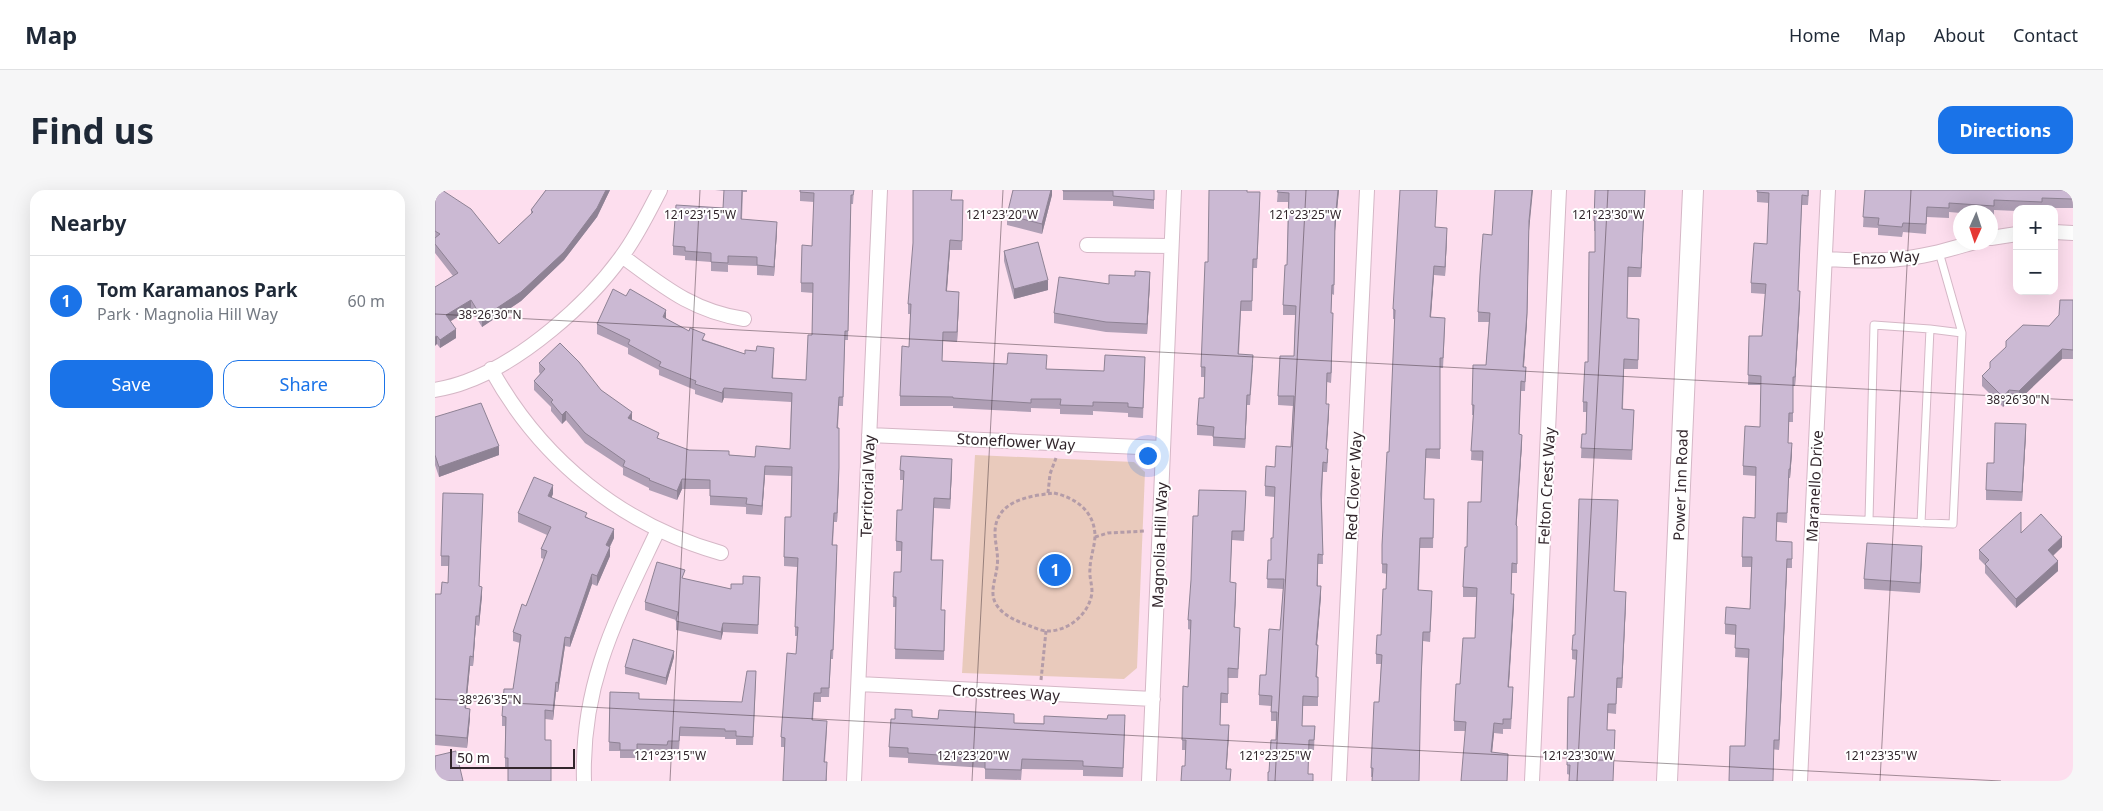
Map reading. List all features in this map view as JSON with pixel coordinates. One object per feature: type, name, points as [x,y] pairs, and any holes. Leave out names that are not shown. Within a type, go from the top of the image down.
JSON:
[{"type":"main road","name":"Power Inn Road","points":[[1667,781],[1693,190]]},
{"type":"street","points":[[435,390],[465,382],[491,369],[526,348],[558,324],[588,297],[622,256],[643,223],[660,190]]},
{"type":"street","name":"Territorial Way","points":[[854,781],[880,190]]},
{"type":"street","name":"Magnolia Hill Way","points":[[1149,781],[1174,190]]},
{"type":"street","name":"Red Clover Way","points":[[1339,781],[1367,190]]},
{"type":"street","name":"Felton Crest Way","points":[[1532,781],[1559,190]]},
{"type":"street","name":"Maranello Drive","points":[[1800,781],[1828,190]]},
{"type":"street","points":[[2058,232],[2073,233]]},
{"type":"street","points":[[1998,237],[2013,235]]},
{"type":"street","points":[[1087,244],[1171,246]]},
{"type":"street","name":"Enzo Way","points":[[1825,258],[1875,261],[1899,259],[1953,248]]},
{"type":"street","points":[[622,256],[691,304],[726,316],[744,319]]},
{"type":"street","points":[[491,369],[505,394],[527,425],[552,454],[594,492],[626,513],[658,530],[721,553]]},
{"type":"street","name":"Stoneflower Way","points":[[869,434],[1162,448]]},
{"type":"street","points":[[584,781],[587,722],[597,670],[616,619],[658,530]]},
{"type":"street","name":"Crosstrees Way","points":[[859,684],[1153,699]]},
{"type":"lane","points":[[1813,518],[1953,524],[1962,333],[1939,252]]},
{"type":"lane","points":[[1869,520],[1874,325],[1962,333]]},
{"type":"lane","points":[[1921,523],[1930,329]]},
{"type":"path","points":[[1048,494],[1050,474],[1055,463],[1057,443]]},
{"type":"path","points":[[1054,493],[1069,496],[1083,506],[1093,524],[1095,537],[1089,569],[1092,592],[1087,608],[1079,618],[1063,629],[1046,631],[1007,617],[995,603],[993,589],[998,566],[995,531],[1000,515],[1013,502],[1034,495],[1054,493]]},
{"type":"path","points":[[1095,537],[1108,533],[1159,531]]},
{"type":"path","points":[[1039,693],[1046,631]]},
{"type":"shaded area","points":[[975,455],[1134,462],[1145,472],[1137,668],[1124,679],[962,673]]},
{"type":"building","points":[[435,190],[442,190],[471,209],[499,244],[533,212],[531,210],[546,190],[606,190],[597,208],[564,252],[521,292],[482,318],[471,300],[446,315],[456,329],[440,340],[437,336],[435,337],[435,287],[458,273],[435,244],[435,238],[440,234],[435,231]]},
{"type":"building","points":[[724,190],[742,190],[741,219],[777,222],[774,267],[757,265],[757,257],[728,256],[728,263],[711,262],[711,253],[685,251],[685,247],[673,246],[676,205],[723,208]]},
{"type":"building","points":[[800,190],[854,190],[853,195],[851,195],[848,331],[845,331],[843,397],[839,397],[837,428],[839,428],[839,468],[837,513],[834,513],[832,545],[837,545],[833,650],[831,650],[829,688],[821,688],[821,693],[814,693],[812,720],[827,721],[824,762],[827,762],[826,781],[783,781],[785,738],[781,737],[787,653],[796,654],[798,627],[795,627],[798,558],[784,557],[785,517],[791,517],[792,467],[765,466],[762,506],[746,504],[747,498],[710,496],[710,480],[682,479],[677,491],[649,480],[623,466],[625,461],[585,433],[566,411],[562,415],[551,402],[553,400],[534,381],[545,369],[539,363],[560,343],[579,362],[601,390],[632,412],[628,418],[659,433],[657,438],[689,450],[729,451],[729,455],[755,457],[756,446],[790,449],[792,393],[724,388],[722,393],[695,384],[696,381],[659,366],[661,362],[628,344],[630,340],[597,324],[613,289],[626,296],[630,289],[666,310],[663,317],[689,331],[690,328],[705,334],[702,340],[745,354],[745,350],[756,351],[757,346],[774,348],[772,378],[806,380],[808,335],[812,335],[813,283],[801,283],[802,245],[812,246],[814,193],[800,192]]},
{"type":"building","points":[[913,190],[952,190],[951,200],[963,200],[962,241],[950,240],[946,291],[959,292],[957,332],[943,332],[942,361],[1007,364],[1008,353],[1047,355],[1046,369],[1104,371],[1105,355],[1145,357],[1143,408],[1128,407],[1128,403],[1093,402],[1093,406],[1060,405],[1061,399],[1031,399],[1031,403],[953,397],[900,396],[902,346],[909,347],[911,304],[908,304],[913,243]]},
{"type":"building","points":[[1013,190],[1051,190],[1042,224],[1007,215]]},
{"type":"building","points":[[1063,190],[1154,190],[1154,200],[1113,196],[1113,191]]},
{"type":"building","points":[[1209,190],[1260,192],[1257,259],[1253,259],[1252,301],[1241,301],[1238,354],[1253,355],[1250,395],[1247,395],[1245,439],[1213,437],[1214,427],[1197,425],[1199,398],[1204,398],[1205,367],[1201,367],[1205,262],[1208,262]]},
{"type":"building","points":[[1278,190],[1338,190],[1335,221],[1334,285],[1332,285],[1331,373],[1327,373],[1326,404],[1329,404],[1326,449],[1328,449],[1327,463],[1323,462],[1321,494],[1323,555],[1318,554],[1317,586],[1321,586],[1316,645],[1318,645],[1316,677],[1318,677],[1318,697],[1303,696],[1302,726],[1315,726],[1314,740],[1309,740],[1308,774],[1313,774],[1313,781],[1268,781],[1271,740],[1276,740],[1277,712],[1271,712],[1272,696],[1259,695],[1260,675],[1266,675],[1269,629],[1280,630],[1284,579],[1267,579],[1268,560],[1271,560],[1271,538],[1273,538],[1275,487],[1265,486],[1266,466],[1275,467],[1276,446],[1291,447],[1294,396],[1278,396],[1280,356],[1294,356],[1296,306],[1283,305],[1285,265],[1287,265],[1289,193],[1277,192]]},
{"type":"building","points":[[1400,190],[1437,190],[1435,227],[1447,228],[1445,267],[1434,266],[1430,317],[1445,318],[1443,358],[1440,358],[1440,449],[1426,449],[1424,499],[1434,499],[1433,538],[1420,538],[1418,590],[1432,591],[1430,632],[1423,632],[1419,781],[1372,781],[1374,702],[1379,702],[1382,655],[1376,654],[1377,635],[1381,635],[1383,589],[1386,589],[1387,564],[1382,564],[1382,545],[1387,452],[1389,452],[1395,310],[1393,309]]},
{"type":"building","points":[[1495,190],[1532,190],[1523,367],[1526,367],[1525,382],[1521,381],[1519,434],[1522,435],[1516,525],[1517,564],[1512,563],[1511,594],[1514,594],[1508,687],[1513,687],[1511,719],[1503,719],[1503,724],[1494,723],[1491,752],[1508,754],[1507,781],[1461,781],[1466,722],[1454,721],[1456,684],[1460,684],[1463,638],[1475,638],[1477,588],[1463,587],[1465,547],[1467,547],[1468,502],[1481,502],[1483,451],[1471,451],[1474,405],[1472,405],[1473,365],[1486,365],[1490,313],[1478,312],[1483,234],[1492,235]]},
{"type":"building","points":[[1595,190],[1645,190],[1641,268],[1628,267],[1627,318],[1639,319],[1638,360],[1624,359],[1622,409],[1634,410],[1632,450],[1581,448],[1582,434],[1586,434],[1587,402],[1583,402],[1585,362],[1588,362],[1589,252],[1595,252]]},
{"type":"building","points":[[1757,190],[1808,190],[1808,196],[1802,195],[1798,291],[1800,291],[1795,377],[1793,377],[1793,413],[1789,413],[1788,443],[1792,443],[1787,513],[1777,513],[1776,541],[1792,542],[1792,559],[1787,559],[1779,740],[1774,740],[1773,781],[1729,781],[1730,746],[1745,746],[1749,649],[1735,648],[1736,625],[1725,624],[1726,607],[1750,609],[1752,557],[1742,557],[1743,517],[1755,518],[1756,467],[1743,466],[1745,426],[1760,427],[1761,376],[1748,375],[1749,336],[1762,336],[1766,284],[1751,283],[1754,243],[1767,244],[1769,193],[1757,192]]},
{"type":"building","points":[[1865,190],[2073,190],[2073,199],[2042,198],[2042,202],[1994,200],[1994,205],[1949,203],[1949,208],[1927,207],[1926,224],[1903,223],[1902,227],[1878,225],[1879,218],[1863,217]]},
{"type":"building","points":[[1038,242],[1048,280],[1014,289],[1004,251]]},
{"type":"building","points":[[1135,271],[1150,272],[1147,324],[1106,322],[1054,313],[1059,277],[1109,284],[1109,275],[1135,276]]},
{"type":"building","points":[[2060,300],[2073,300],[2073,350],[2062,349],[2019,391],[2009,390],[2003,397],[1982,376],[1990,368],[1990,362],[2006,347],[2006,341],[2023,325],[2049,326],[2059,315]]},
{"type":"building","points":[[481,403],[499,446],[439,467],[435,455],[435,417]]},
{"type":"building","points":[[1995,423],[2026,424],[2022,492],[1986,490],[1987,463],[1994,463]]},
{"type":"building","points":[[901,456],[952,459],[950,499],[934,498],[931,560],[943,560],[941,610],[945,610],[944,651],[895,649],[896,597],[893,597],[894,572],[901,572],[902,542],[896,541],[897,510],[902,510],[904,471],[900,470]]},
{"type":"building","points":[[534,477],[553,485],[548,496],[587,513],[585,517],[614,529],[606,545],[610,547],[597,576],[592,574],[570,638],[565,637],[558,683],[556,682],[553,711],[545,710],[545,740],[551,740],[551,781],[508,781],[508,758],[505,758],[506,717],[502,716],[504,689],[513,689],[521,635],[513,632],[522,604],[526,606],[547,551],[541,549],[551,527],[518,513]]},
{"type":"building","points":[[1199,490],[1246,491],[1244,531],[1232,531],[1230,582],[1236,583],[1234,627],[1240,628],[1238,669],[1228,668],[1228,694],[1221,693],[1220,725],[1229,725],[1226,769],[1231,769],[1230,781],[1181,781],[1182,766],[1185,766],[1186,740],[1182,740],[1183,686],[1188,687],[1191,620],[1188,620],[1193,516],[1198,516]]},
{"type":"building","points":[[443,493],[483,494],[479,586],[482,587],[479,616],[476,616],[473,657],[470,656],[465,708],[470,709],[467,738],[435,735],[435,594],[441,594],[442,582],[448,583],[449,556],[441,556]]},
{"type":"building","points":[[1579,499],[1618,500],[1614,591],[1626,592],[1622,678],[1617,678],[1616,704],[1608,704],[1607,730],[1615,730],[1613,781],[1569,781],[1570,765],[1567,765],[1568,697],[1574,697],[1577,650],[1572,650],[1573,635],[1575,635]]},
{"type":"building","points":[[2021,512],[2021,533],[2041,514],[2062,537],[2048,550],[2058,561],[2016,599],[1985,564],[1989,560],[1979,550]]},
{"type":"building","points":[[1867,543],[1922,546],[1920,583],[1864,579]]},
{"type":"building","points":[[657,562],[685,570],[682,578],[731,589],[731,584],[743,584],[743,576],[760,577],[758,625],[723,623],[721,632],[676,621],[678,612],[645,602]]},
{"type":"building","points":[[633,639],[674,651],[666,678],[625,667]]},
{"type":"building","points":[[747,671],[756,671],[753,737],[736,736],[736,731],[725,731],[725,729],[680,727],[679,741],[668,741],[667,745],[637,744],[637,750],[620,750],[620,743],[609,742],[610,692],[639,693],[639,699],[742,702]]},
{"type":"building","points":[[895,709],[912,710],[912,717],[938,719],[939,710],[1014,714],[1014,723],[1044,724],[1044,716],[1107,719],[1108,715],[1125,715],[1123,768],[1083,766],[1083,761],[1022,759],[1021,770],[985,769],[985,758],[908,753],[908,748],[889,747],[891,719],[895,719]]},
{"type":"building","points":[[456,751],[463,781],[435,781],[435,756]]},
{"type":"place","name":"Tom Karamanos Park","points":[[1055,570]]}]
